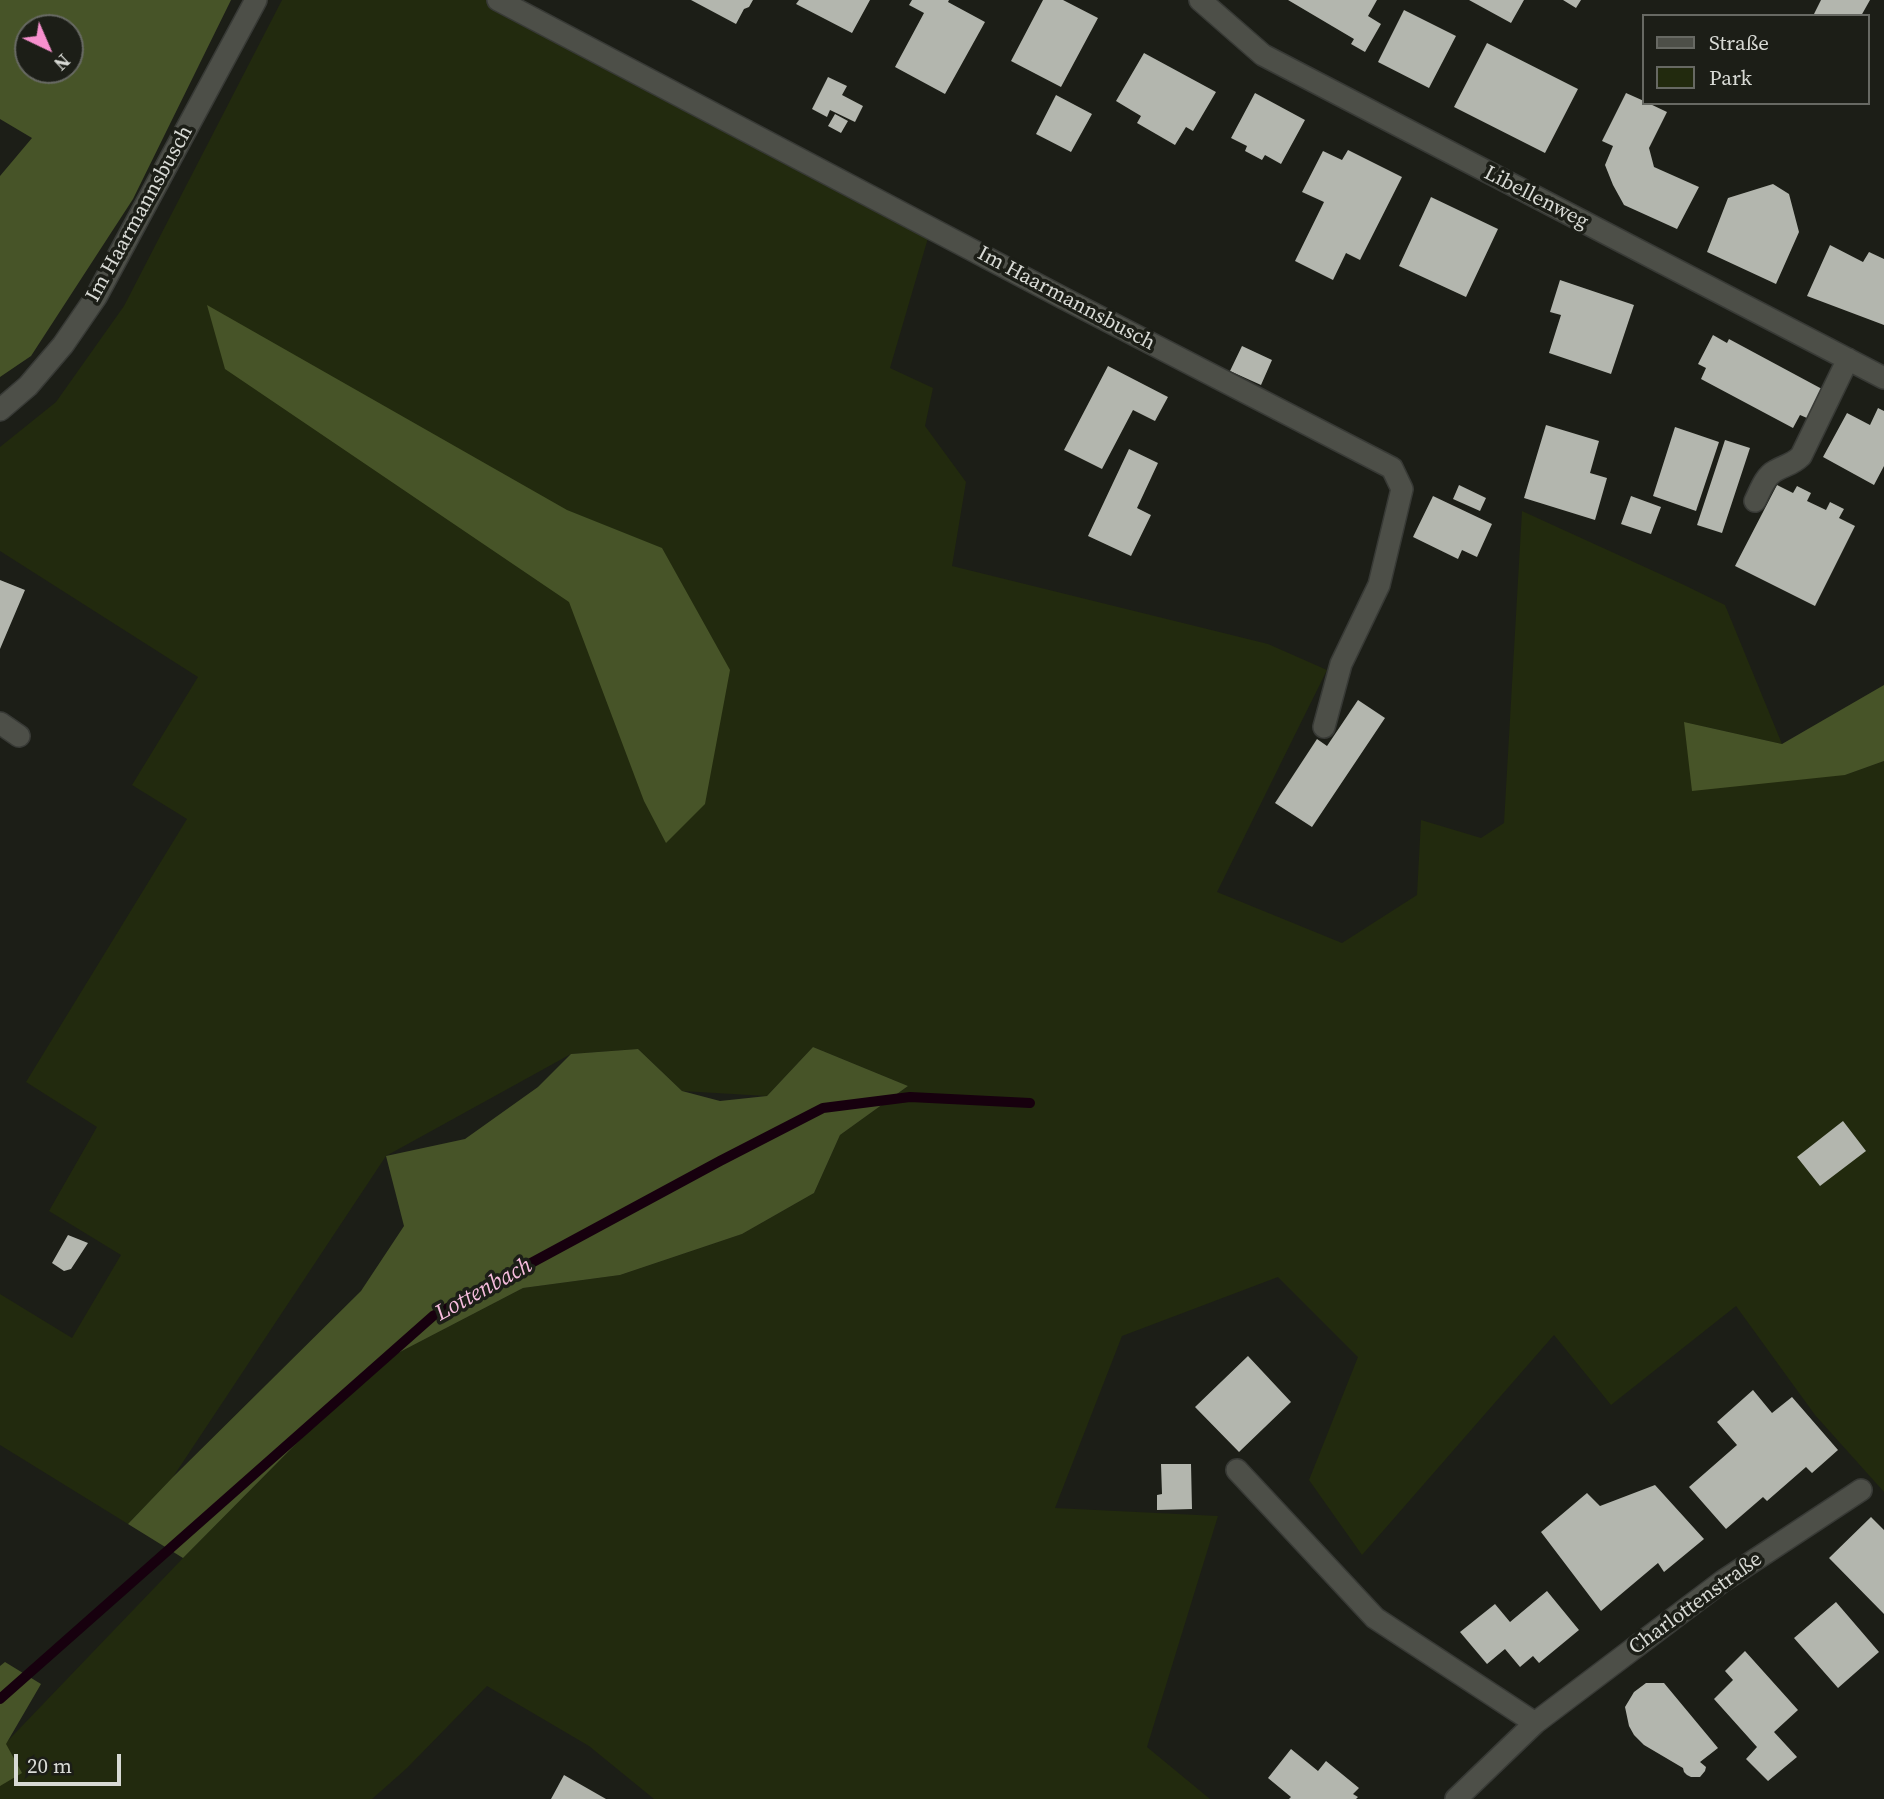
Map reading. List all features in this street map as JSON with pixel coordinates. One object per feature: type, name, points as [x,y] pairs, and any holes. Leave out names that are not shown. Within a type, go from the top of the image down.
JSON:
[{"type":"street","name":"Im Haarmannsbusch","points":[[0,410],[28,386],[63,345],[96,298],[256,0]]},
{"type":"street","name":"Im Haarmannsbusch","points":[[498,0],[1392,468],[1402,489],[1379,585],[1341,664],[1324,727]]},
{"type":"street","name":"Libellenweg","points":[[1200,0],[1263,55],[1884,378]]},
{"type":"street","points":[[1755,500],[1768,477],[1801,456],[1848,359]]},
{"type":"street","points":[[0,723],[19,736]]},
{"type":"street","points":[[1237,1470],[1375,1618],[1535,1723]]},
{"type":"street","name":"Charlottenstraße","points":[[1456,1799],[1535,1723],[1723,1581],[1861,1490]]},
{"type":"green space","points":[[0,0],[231,0],[133,199],[31,356],[0,377],[0,176],[32,138],[0,119]]},
{"type":"green space","points":[[282,0],[519,0],[933,221],[890,368],[933,388],[925,426],[966,482],[952,566],[1268,644],[1327,670],[1217,892],[1342,943],[1417,895],[1421,820],[1481,838],[1504,823],[1522,511],[1725,605],[1782,744],[1684,722],[1845,775],[1884,761],[1884,1492],[1815,1415],[1736,1306],[1611,1405],[1554,1335],[1362,1555],[1309,1480],[1358,1357],[1278,1277],[1122,1336],[1055,1508],[1218,1516],[1147,1747],[1210,1799],[654,1799],[589,1746],[487,1686],[407,1768],[372,1799],[0,1799],[0,1749],[183,1558],[373,1366],[523,1288],[620,1275],[742,1234],[814,1193],[840,1135],[908,1086],[813,1047],[767,1096],[682,1091],[638,1049],[571,1054],[386,1156],[173,1477],[128,1524],[0,1445],[0,1294],[72,1338],[121,1255],[49,1211],[97,1127],[26,1082],[187,819],[132,785],[198,677],[0,551],[0,447],[56,402],[124,306]]},
{"type":"green space","points":[[207,305],[567,510],[662,548],[730,670],[705,804],[666,843],[644,801],[569,602],[225,369]]},
{"type":"green space","points":[[1884,685],[1884,761],[1845,775],[1692,791],[1684,722],[1782,744]]},
{"type":"green space","points":[[813,1047],[908,1086],[840,1135],[814,1193],[742,1234],[620,1275],[523,1288],[373,1366],[183,1558],[128,1524],[361,1291],[404,1226],[386,1156],[465,1139],[538,1087],[571,1054],[638,1049],[682,1091],[720,1101],[767,1096]]},
{"type":"green space","points":[[5,1662],[41,1684],[6,1744],[22,1773],[0,1786],[0,1666]]},
{"type":"building","points":[[691,0],[753,0],[749,7],[744,9],[736,24]]},
{"type":"building","points":[[799,0],[870,0],[852,33],[796,4]]},
{"type":"building","points":[[912,0],[949,0],[948,2],[985,22],[945,94],[895,67],[924,13],[909,5]]},
{"type":"building","points":[[1043,0],[1063,0],[1098,18],[1061,87],[1011,61]]},
{"type":"building","points":[[1288,0],[1377,0],[1368,16],[1381,24],[1365,52],[1351,44],[1354,39]]},
{"type":"building","points":[[1469,0],[1524,0],[1511,23]]},
{"type":"building","points":[[1563,0],[1581,0],[1576,8]]},
{"type":"building","points":[[1821,0],[1870,0],[1862,14],[1814,14]]},
{"type":"building","points":[[1404,10],[1456,36],[1429,88],[1378,62]]},
{"type":"building","points":[[1487,43],[1578,89],[1545,153],[1454,107]]},
{"type":"building","points":[[1144,53],[1216,92],[1193,131],[1186,127],[1175,145],[1137,123],[1141,116],[1116,101]]},
{"type":"building","points":[[828,77],[847,86],[842,95],[863,106],[855,122],[830,110],[827,117],[812,109]]},
{"type":"building","points":[[1255,93],[1305,120],[1281,164],[1265,155],[1262,160],[1245,151],[1247,146],[1231,138]]},
{"type":"building","points":[[1626,93],[1643,101],[1643,105],[1652,105],[1667,112],[1649,148],[1654,167],[1699,187],[1677,229],[1624,205],[1605,165],[1613,146],[1602,141]]},
{"type":"building","points":[[1056,95],[1092,114],[1071,152],[1036,134]]},
{"type":"building","points":[[835,114],[848,121],[841,133],[828,126]]},
{"type":"building","points":[[1348,150],[1402,177],[1360,260],[1346,253],[1333,280],[1295,261],[1324,202],[1302,192],[1323,151],[1342,160]]},
{"type":"building","points":[[1773,184],[1789,194],[1799,232],[1776,284],[1707,252],[1728,198]]},
{"type":"building","points":[[1431,197],[1498,229],[1466,297],[1399,266]]},
{"type":"building","points":[[1830,245],[1863,262],[1869,252],[1884,259],[1884,325],[1807,296]]},
{"type":"building","points":[[1560,280],[1634,305],[1611,374],[1549,353],[1561,315],[1550,312]]},
{"type":"building","points":[[1713,335],[1727,343],[1729,339],[1822,389],[1807,418],[1800,415],[1793,428],[1701,379],[1706,368],[1698,364]]},
{"type":"building","points":[[1242,346],[1272,360],[1261,385],[1230,371]]},
{"type":"building","points":[[1108,366],[1168,397],[1155,421],[1133,410],[1102,469],[1064,450]]},
{"type":"building","points":[[1878,408],[1884,411],[1884,466],[1874,485],[1823,457],[1847,413],[1870,425]]},
{"type":"building","points":[[1546,425],[1599,441],[1590,473],[1607,478],[1595,520],[1524,498]]},
{"type":"building","points":[[1675,427],[1719,442],[1696,511],[1653,496]]},
{"type":"building","points":[[1725,440],[1750,448],[1722,533],[1697,525]]},
{"type":"building","points":[[1129,449],[1158,463],[1137,508],[1151,515],[1131,556],[1088,536]]},
{"type":"building","points":[[1459,485],[1486,498],[1480,511],[1453,499]]},
{"type":"building","points":[[1777,485],[1793,493],[1797,486],[1811,493],[1807,501],[1826,510],[1830,502],[1844,509],[1839,518],[1855,526],[1815,606],[1735,566]]},
{"type":"building","points":[[1433,496],[1492,524],[1477,557],[1462,550],[1458,559],[1413,537]]},
{"type":"building","points":[[1631,496],[1661,507],[1651,534],[1621,524]]},
{"type":"building","points":[[0,580],[25,590],[0,649]]},
{"type":"building","points":[[1358,700],[1385,718],[1312,827],[1275,803],[1317,739],[1327,746]]},
{"type":"building","points":[[1843,1121],[1866,1151],[1820,1186],[1797,1157]]},
{"type":"building","points":[[68,1235],[88,1243],[71,1269],[64,1271],[52,1263]]},
{"type":"building","points":[[1248,1356],[1291,1402],[1239,1452],[1195,1407]]},
{"type":"building","points":[[1753,1390],[1772,1413],[1792,1397],[1838,1450],[1812,1473],[1806,1467],[1767,1501],[1763,1497],[1726,1529],[1689,1487],[1737,1445],[1717,1422]]},
{"type":"building","points":[[1161,1464],[1191,1464],[1192,1509],[1157,1510],[1157,1495],[1162,1494]]},
{"type":"building","points":[[1655,1485],[1704,1539],[1664,1572],[1658,1563],[1601,1611],[1541,1532],[1587,1493],[1600,1506]]},
{"type":"building","points":[[1871,1517],[1884,1530],[1884,1614],[1829,1558]]},
{"type":"building","points":[[1547,1591],[1579,1630],[1539,1663],[1533,1656],[1520,1667],[1505,1649],[1487,1664],[1460,1632],[1495,1604],[1510,1622]]},
{"type":"building","points":[[1836,1602],[1879,1652],[1838,1688],[1794,1638]]},
{"type":"building","points":[[1745,1651],[1798,1710],[1774,1732],[1797,1757],[1768,1781],[1746,1759],[1757,1747],[1714,1699],[1733,1680],[1725,1671]]},
{"type":"building","points":[[1646,1683],[1664,1683],[1718,1748],[1700,1762],[1706,1767],[1700,1777],[1687,1775],[1683,1768],[1644,1745],[1634,1735],[1625,1707],[1634,1692]]},
{"type":"building","points":[[1291,1749],[1318,1771],[1326,1761],[1359,1788],[1353,1794],[1358,1797],[1289,1799],[1291,1797],[1268,1778]]},
{"type":"building","points":[[564,1775],[606,1799],[551,1799]]},
{"type":"waterway","name":"Lottenbach","points":[[0,1699],[433,1316],[823,1108],[910,1097],[1030,1103]]}]
